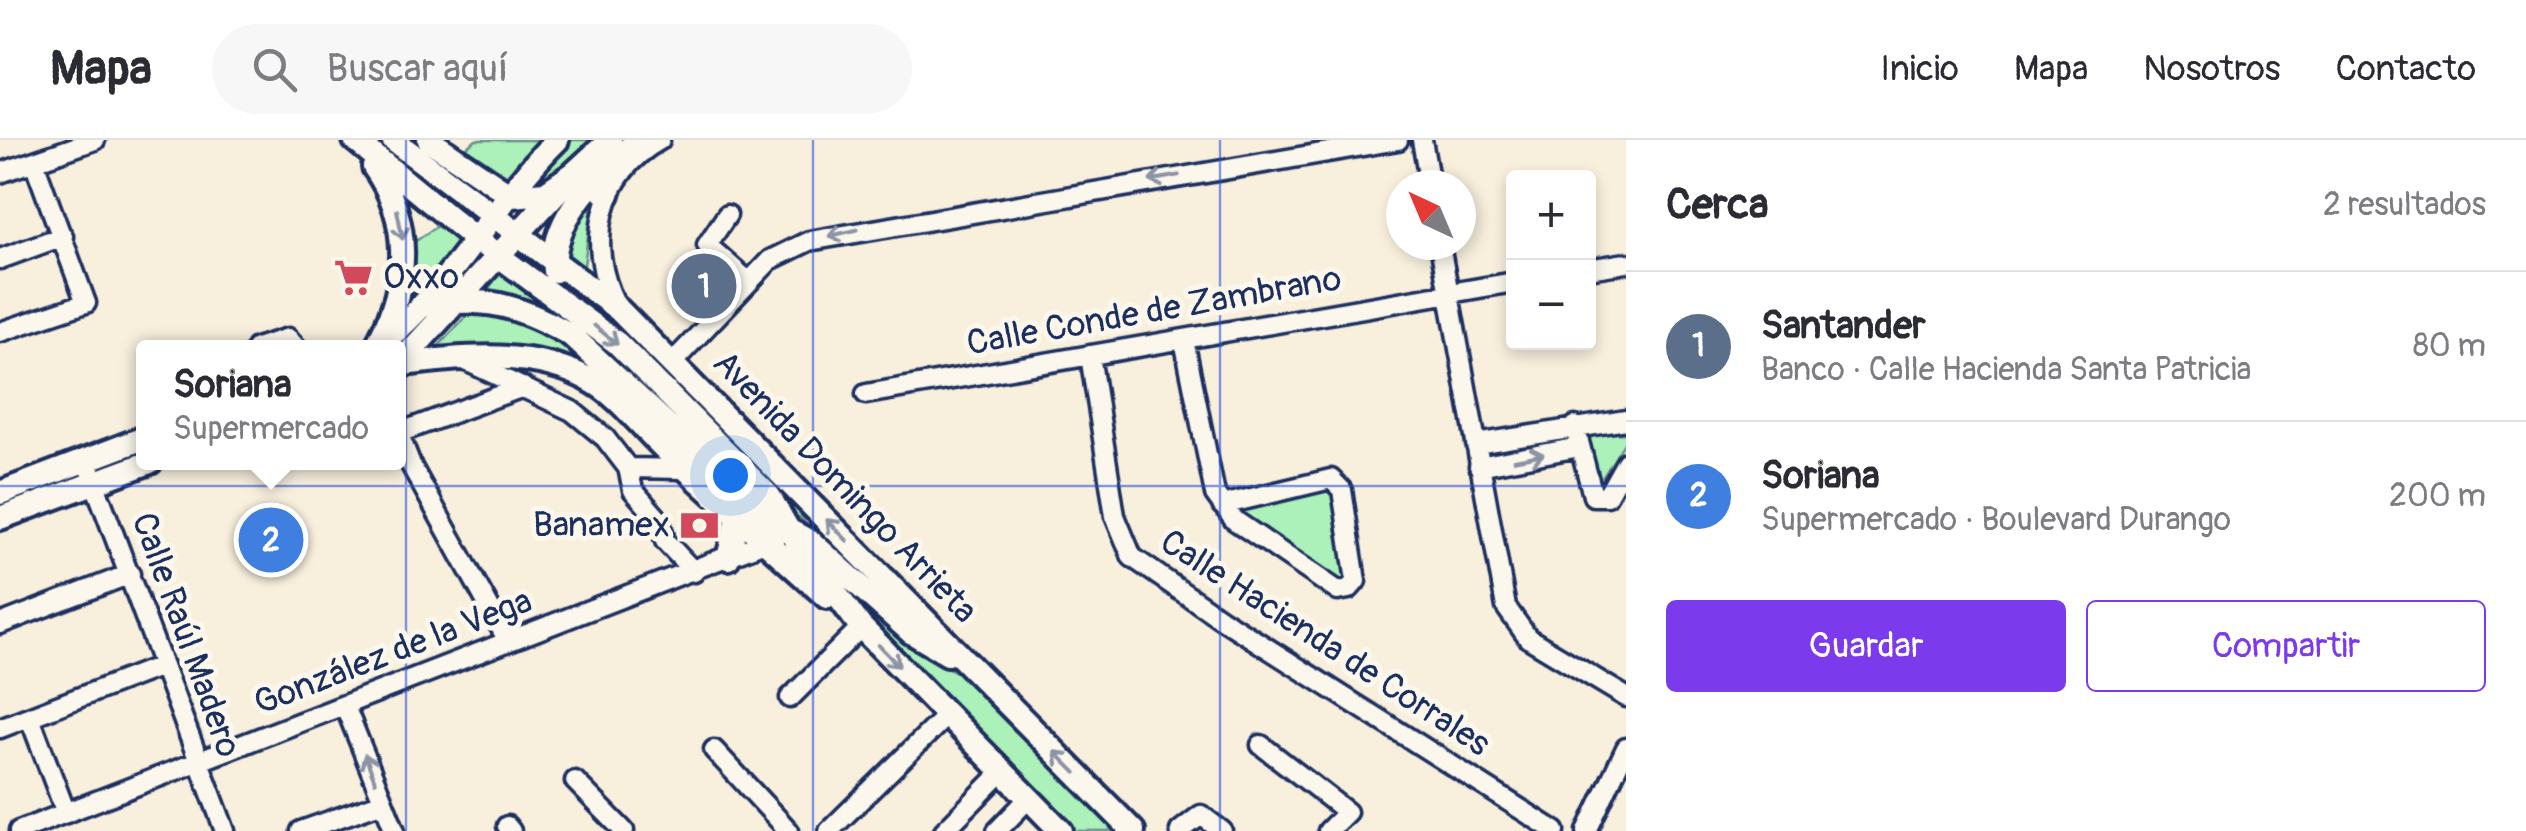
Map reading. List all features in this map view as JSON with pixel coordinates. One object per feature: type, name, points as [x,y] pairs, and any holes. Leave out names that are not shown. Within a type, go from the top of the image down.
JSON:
[{"type":"main road","name":"Avenida Domingo Arrieta","points":[[355,140],[473,238],[617,343],[770,496],[789,532],[861,627],[1062,831]]},
{"type":"main road","points":[[355,140],[394,199],[403,244],[402,283],[378,340]]},
{"type":"main road","name":"Avenida Domingo Arrieta","points":[[393,140],[619,310],[1133,831]]},
{"type":"main road","points":[[431,142],[448,146],[462,140]]},
{"type":"main road","points":[[383,340],[420,306],[508,194],[558,140]]},
{"type":"main road","points":[[558,297],[554,260],[561,232],[591,183],[610,140]]},
{"type":"main road","points":[[406,357],[518,236],[591,183],[638,140]]},
{"type":"main road","points":[[431,142],[508,194],[544,193],[591,183]]},
{"type":"main road","points":[[420,306],[462,298],[534,314],[571,335],[740,496],[824,552],[911,632],[969,665]]},
{"type":"main road","points":[[406,364],[457,357],[540,363],[595,383],[739,522],[861,627]]},
{"type":"main road","points":[[0,518],[91,472],[136,443]]},
{"type":"main road","points":[[728,558],[739,522],[737,463]]},
{"type":"main road","points":[[0,493],[136,464]]},
{"type":"street","points":[[0,174],[95,140]]},
{"type":"street","points":[[619,310],[599,259],[591,183],[625,168],[660,140]]},
{"type":"street","points":[[673,362],[748,281],[788,249],[862,229],[1359,143],[1398,140]]},
{"type":"street","points":[[1422,140],[1427,170]]},
{"type":"street","points":[[0,332],[86,304],[34,162]]},
{"type":"street","points":[[727,215],[707,245],[748,281]]},
{"type":"street","points":[[0,259],[62,236]]},
{"type":"street","points":[[1443,260],[1500,590],[1528,638],[1626,697]]},
{"type":"street","points":[[1596,269],[1626,263]]},
{"type":"street","name":"Calle Conde de Zambrano","points":[[866,394],[1506,283]]},
{"type":"street","points":[[1184,340],[1215,494],[1222,505],[1234,520],[1338,592],[1348,590],[1356,581],[1337,482],[1331,479],[1222,505]]},
{"type":"street","name":"Calle Hacienda de Corrales","points":[[1090,355],[1116,516],[1132,557],[1220,618],[1556,831]]},
{"type":"street","points":[[457,357],[572,411],[605,438],[628,468],[633,490],[660,521],[665,541],[694,572]]},
{"type":"street","points":[[406,430],[523,387]]},
{"type":"street","points":[[1476,444],[1626,420]]},
{"type":"street","points":[[1575,426],[1593,496],[1607,496],[1626,462]]},
{"type":"street","points":[[1479,466],[1579,447]]},
{"type":"street","points":[[406,452],[508,641]]},
{"type":"street","points":[[628,468],[686,469]]},
{"type":"street","name":"Calle Raúl Madero","points":[[91,472],[160,666],[225,831]]},
{"type":"street","name":"González de la Vega","points":[[19,831],[789,532]]},
{"type":"street","points":[[0,624],[130,574]]},
{"type":"street","points":[[790,698],[861,627]]},
{"type":"street","points":[[0,728],[160,666]]},
{"type":"street","points":[[345,706],[395,831]]},
{"type":"street","points":[[829,831],[946,715]]},
{"type":"street","points":[[30,718],[66,812]]},
{"type":"street","points":[[1261,744],[1347,812],[1328,831]]},
{"type":"street","points":[[1587,831],[1626,748]]},
{"type":"street","points":[[714,750],[789,831]]},
{"type":"street","points":[[944,831],[1002,772]]},
{"type":"street","points":[[575,781],[624,831]]},
{"type":"street","points":[[997,831],[1029,798]]},
{"type":"street","points":[[306,830],[383,802]]},
{"type":"street","points":[[1180,831],[1200,815],[1221,831]]},
{"type":"green space","points":[[476,140],[544,140],[510,177],[502,180],[458,154]]},
{"type":"green space","points":[[572,140],[592,140],[549,181],[523,188]]},
{"type":"green space","points":[[587,191],[593,197],[583,273],[561,257]]},
{"type":"green space","points":[[437,226],[458,242],[403,311],[412,284],[413,243]]},
{"type":"green space","points":[[502,271],[591,335],[725,468],[605,352],[485,293]]},
{"type":"green space","points":[[570,288],[632,337],[695,397],[806,521],[793,514],[746,456],[637,346]]},
{"type":"green space","points":[[475,307],[540,331],[599,368],[586,375],[431,354]]},
{"type":"green space","points":[[1626,433],[1626,440],[1596,488],[1582,434]]},
{"type":"green space","points":[[1335,485],[1348,585],[1238,512]]},
{"type":"green space","points":[[832,568],[907,641],[959,673],[1116,831],[1075,831],[869,624]]},
{"type":"place","name":"Oxxo","points":[[353,277]]},
{"type":"place","name":"Santander","points":[[704,286]]},
{"type":"place","name":"Banamex","points":[[700,525]]},
{"type":"place","name":"Soriana","points":[[271,540]]}]
